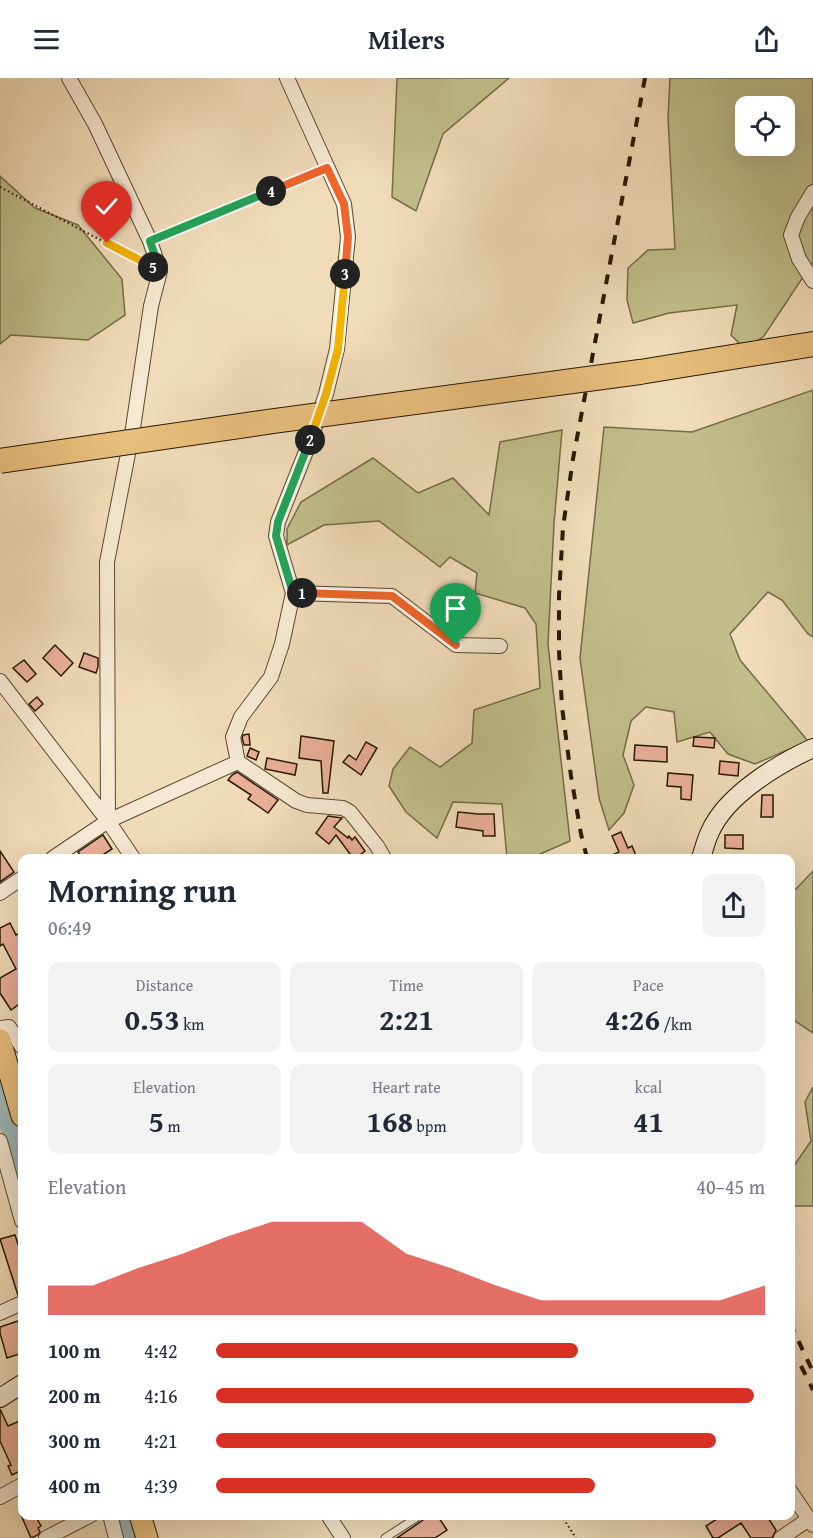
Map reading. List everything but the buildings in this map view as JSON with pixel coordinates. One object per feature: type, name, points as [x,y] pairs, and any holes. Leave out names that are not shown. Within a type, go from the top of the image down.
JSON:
[{"type":"highway","points":[[0,461],[274,421],[640,372],[813,344]]},
{"type":"main road","points":[[0,1040],[17,1076]]},
{"type":"main road","points":[[142,1520],[147,1538]]},
{"type":"street","points":[[69,78],[95,124],[150,241],[160,271],[151,306],[133,428],[108,562],[108,821]]},
{"type":"street","points":[[287,78],[344,204],[348,237],[338,349],[309,444],[278,522],[276,536],[293,593],[282,644],[271,677],[241,717],[233,737],[238,762],[296,801],[307,805],[343,808],[350,812],[382,854]]},
{"type":"street","points":[[813,192],[798,217],[791,236],[799,259],[813,281]]},
{"type":"street","points":[[293,593],[392,596],[456,645],[500,646]]},
{"type":"street","points":[[0,681],[108,821],[130,854]]},
{"type":"street","points":[[702,854],[711,830],[725,808],[742,792],[789,759],[813,748]]},
{"type":"street","points":[[59,854],[108,821],[183,789],[238,762]]},
{"type":"street","points":[[0,893],[18,881]]},
{"type":"street","points":[[0,1028],[9,1027],[18,1041]]},
{"type":"street","points":[[0,1141],[18,1206]]},
{"type":"street","points":[[0,1313],[18,1305]]},
{"type":"street","points":[[0,1398],[18,1387]]},
{"type":"street","points":[[0,1497],[18,1487]]},
{"type":"street","points":[[781,1538],[811,1522],[795,1498]]},
{"type":"street","points":[[46,1538],[81,1520]]},
{"type":"street","points":[[111,1520],[116,1538]]},
{"type":"street","points":[[331,1520],[343,1538]]},
{"type":"lane","points":[[384,1538],[413,1520]]},
{"type":"path","points":[[150,241],[327,168]]},
{"type":"path","points":[[0,187],[160,271]]},
{"type":"path","points":[[564,1520],[576,1538]]},
{"type":"shaded area","points":[[397,78],[509,78],[443,134],[416,211],[392,197]]},
{"type":"shaded area","points":[[670,78],[813,78],[813,262],[764,336],[745,349],[731,335],[737,305],[669,313],[633,323],[627,300],[628,268],[648,250],[675,249],[668,118]]},
{"type":"shaded area","points":[[0,176],[35,208],[78,225],[122,279],[125,315],[88,340],[11,335],[0,344]]},
{"type":"shaded area","points":[[813,390],[813,637],[808,634],[782,600],[768,592],[730,634],[740,660],[808,741],[755,764],[728,754],[710,732],[677,742],[674,712],[646,707],[631,721],[623,755],[634,785],[624,813],[609,830],[599,798],[580,658],[604,427],[692,432]]},
{"type":"shaded area","points":[[562,430],[554,524],[548,644],[570,841],[540,854],[507,854],[502,804],[453,802],[437,838],[406,812],[389,786],[393,769],[410,747],[440,767],[472,743],[474,710],[540,688],[536,624],[525,608],[475,593],[477,573],[450,557],[440,567],[379,521],[324,525],[287,545],[287,529],[301,502],[373,458],[418,493],[453,478],[489,515],[500,442]]},
{"type":"shaded area","points":[[813,871],[813,1033],[795,1021],[796,889]]},
{"type":"shaded area","points":[[813,1087],[813,1206],[795,1206],[795,1164],[811,1141],[805,1102]]},
{"type":"waterway","points":[[0,1090],[18,1153]]},
{"type":"waterway","points":[[125,1520],[130,1538]]},
{"type":"railway","points":[[586,854],[571,776],[562,707],[559,596],[563,527],[573,459],[645,78]]},
{"type":"railway","points":[[795,1334],[813,1372]]},
{"type":"railway","points":[[801,1366],[813,1390]]},
{"type":"route","points":[[107,243],[160,271],[150,241],[327,168],[344,204],[348,237],[338,349],[326,394],[278,522],[276,536],[293,593],[392,596],[456,645]]}]
